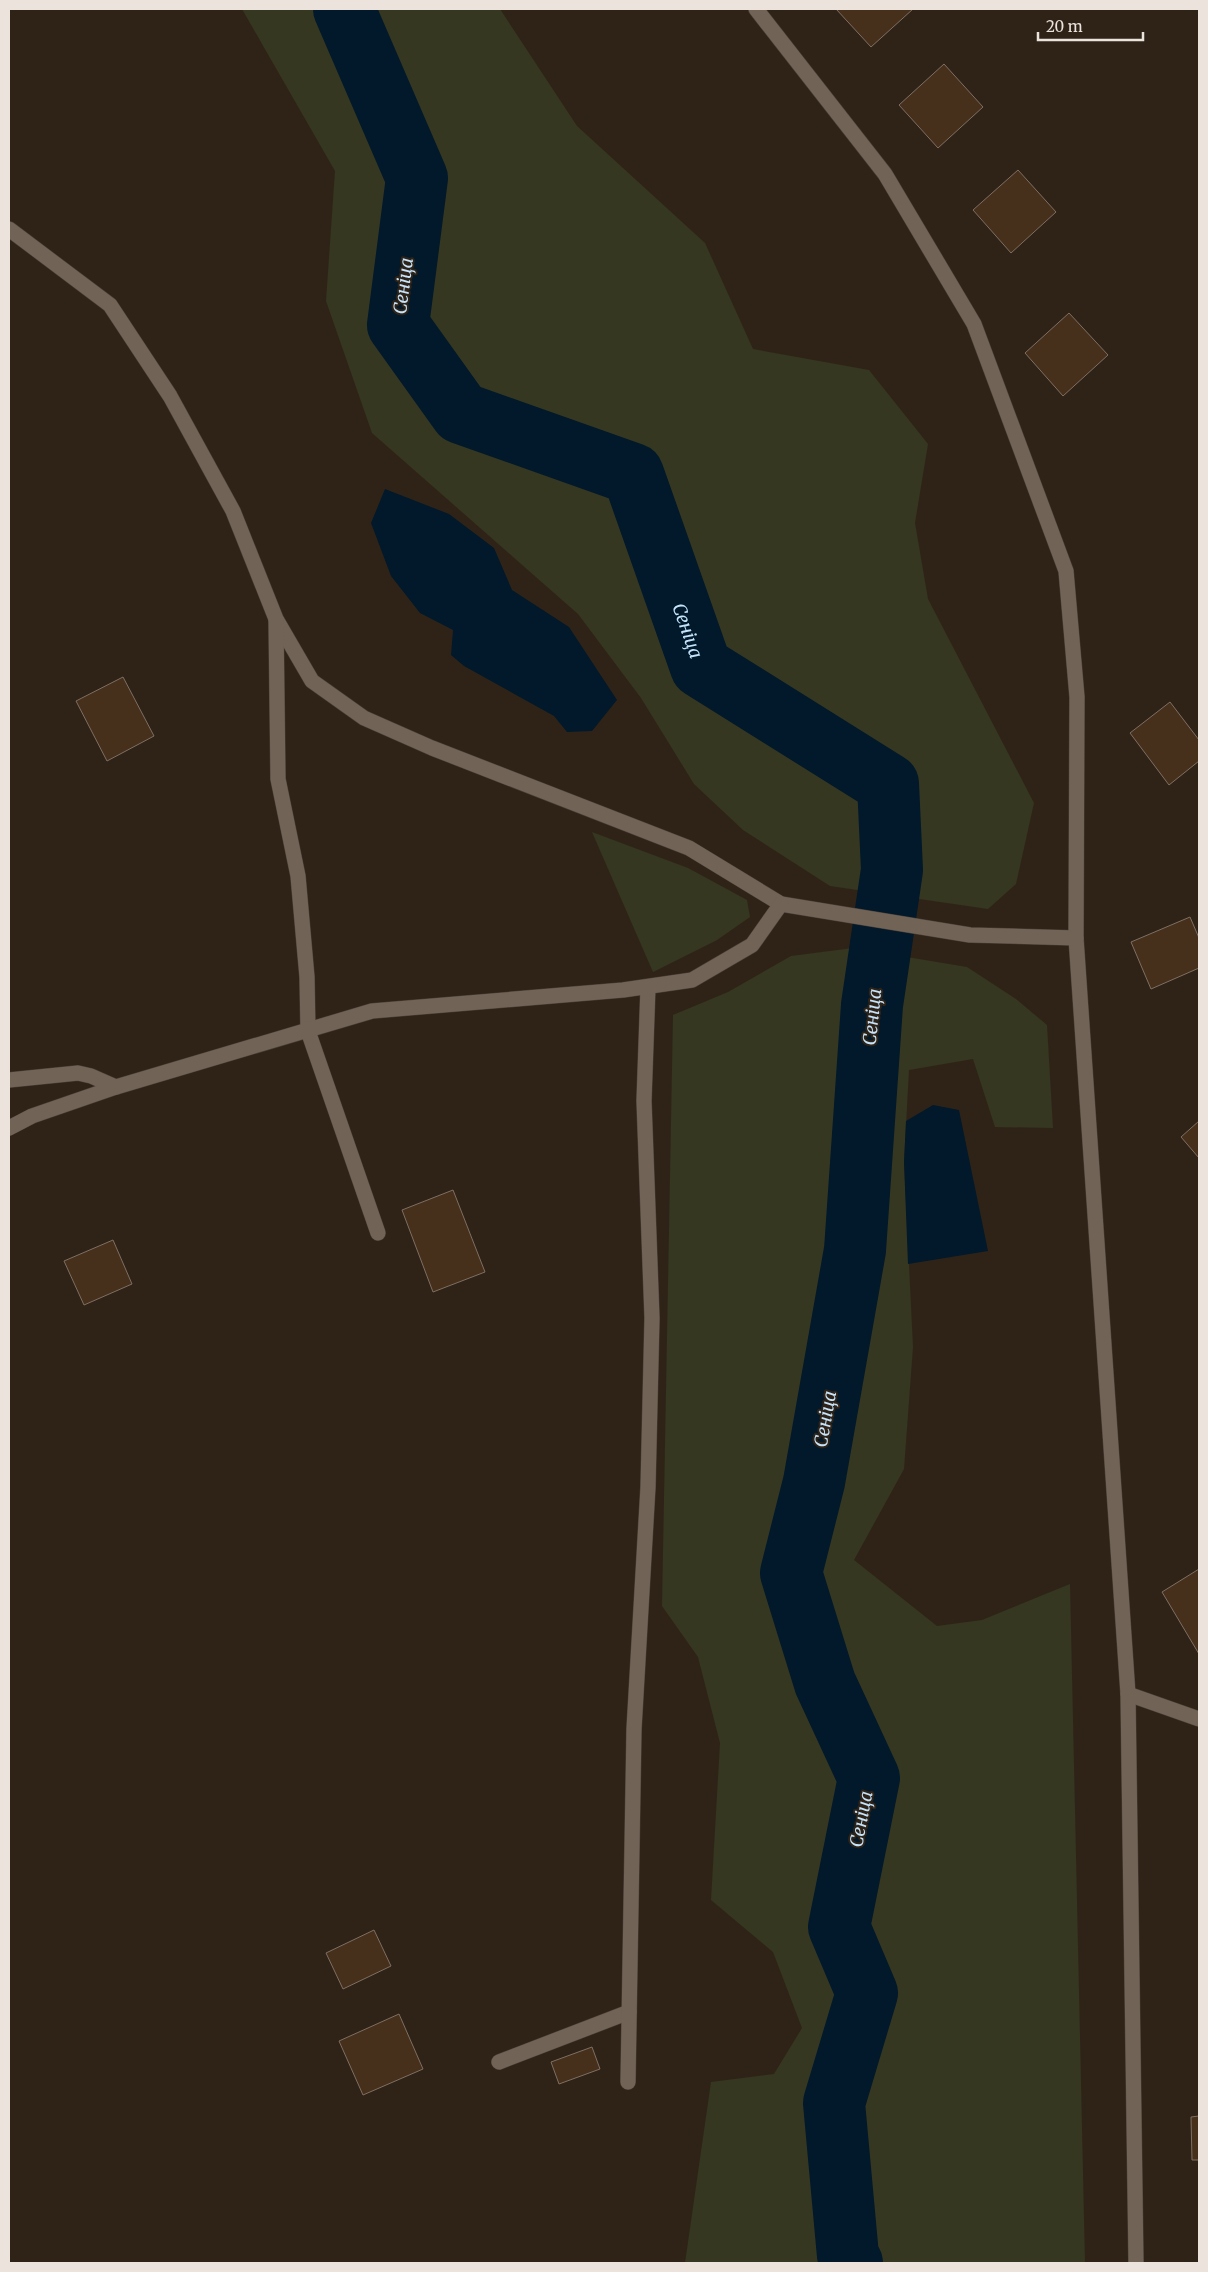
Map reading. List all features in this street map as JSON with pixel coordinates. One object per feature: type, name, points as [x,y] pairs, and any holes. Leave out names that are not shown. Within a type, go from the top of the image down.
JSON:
[{"type":"street","points":[[756,9],[885,174],[974,324],[1066,571],[1077,697],[1076,938],[1128,1694],[1136,2263]]},
{"type":"street","points":[[9,229],[110,306],[170,396],[233,511],[276,619],[312,681],[364,718],[432,748],[689,848],[781,904],[970,935],[1076,938]]},
{"type":"street","points":[[276,619],[278,778],[298,876],[307,977],[308,1032],[378,1233]]},
{"type":"street","points":[[9,1128],[32,1116],[116,1087],[308,1032],[372,1011],[648,987],[692,980],[752,945],[781,904]]},
{"type":"street","points":[[628,2082],[634,1729],[648,1487],[652,1318],[644,1100],[648,987]]},
{"type":"street","points":[[9,1080],[78,1073],[92,1076],[116,1087]]},
{"type":"street","points":[[1128,1694],[1199,1720]]},
{"type":"street","points":[[498,2062],[630,2012]]},
{"type":"green space","points":[[242,9],[500,9],[577,126],[705,243],[753,349],[869,370],[928,444],[915,523],[928,599],[1034,803],[1016,884],[988,909],[830,886],[743,830],[694,784],[641,698],[578,614],[372,433],[326,301],[335,171]]},
{"type":"green space","points":[[592,832],[688,868],[747,900],[750,917],[717,940],[653,972]]},
{"type":"green space","points":[[853,948],[967,967],[1016,999],[1047,1025],[1053,1128],[995,1127],[973,1059],[909,1070],[904,1162],[913,1347],[904,1469],[854,1560],[937,1626],[982,1620],[1070,1584],[1085,2263],[685,2263],[711,2082],[774,2074],[802,2028],[773,1952],[711,1900],[720,1743],[698,1657],[662,1606],[673,1015],[728,992],[791,956]]},
{"type":"water","points":[[385,489],[449,514],[494,548],[512,590],[569,627],[617,700],[592,731],[567,732],[554,716],[464,666],[451,655],[453,630],[420,613],[391,576],[371,523]]},
{"type":"water","points":[[933,1105],[959,1110],[988,1251],[908,1264],[904,1162],[906,1121]]},
{"type":"building","points":[[836,9],[913,9],[871,47]]},
{"type":"building","points":[[944,64],[983,107],[938,148],[899,105]]},
{"type":"building","points":[[1018,170],[1056,212],[1011,253],[973,210]]},
{"type":"building","points":[[1069,313],[1108,355],[1063,396],[1025,353]]},
{"type":"building","points":[[123,677],[154,736],[107,761],[76,701]]},
{"type":"building","points":[[1170,702],[1199,740],[1199,761],[1169,785],[1130,733]]},
{"type":"building","points":[[1190,917],[1199,938],[1199,968],[1151,989],[1131,942]]},
{"type":"building","points":[[1199,1121],[1199,1158],[1181,1137]]},
{"type":"building","points":[[453,1190],[485,1272],[433,1292],[402,1210]]},
{"type":"building","points":[[113,1240],[132,1284],[84,1305],[64,1261]]},
{"type":"building","points":[[1199,1569],[1199,1654],[1162,1592]]},
{"type":"building","points":[[374,1930],[391,1966],[343,1989],[326,1953]]},
{"type":"building","points":[[399,2014],[423,2069],[363,2095],[339,2041]]},
{"type":"building","points":[[592,2047],[600,2069],[559,2084],[551,2062]]},
{"type":"building","points":[[1199,2116],[1199,2160],[1192,2160],[1191,2117]]},
{"type":"waterway","name":"Сеніца","points":[[344,9],[417,178],[398,325],[461,413],[633,474],[701,667],[888,784],[892,870],[872,1005],[855,1250],[814,1482],[791,1573],[825,1683],[869,1778],[839,1927],[867,1993],[834,2103],[848,2256],[852,2263]]}]
